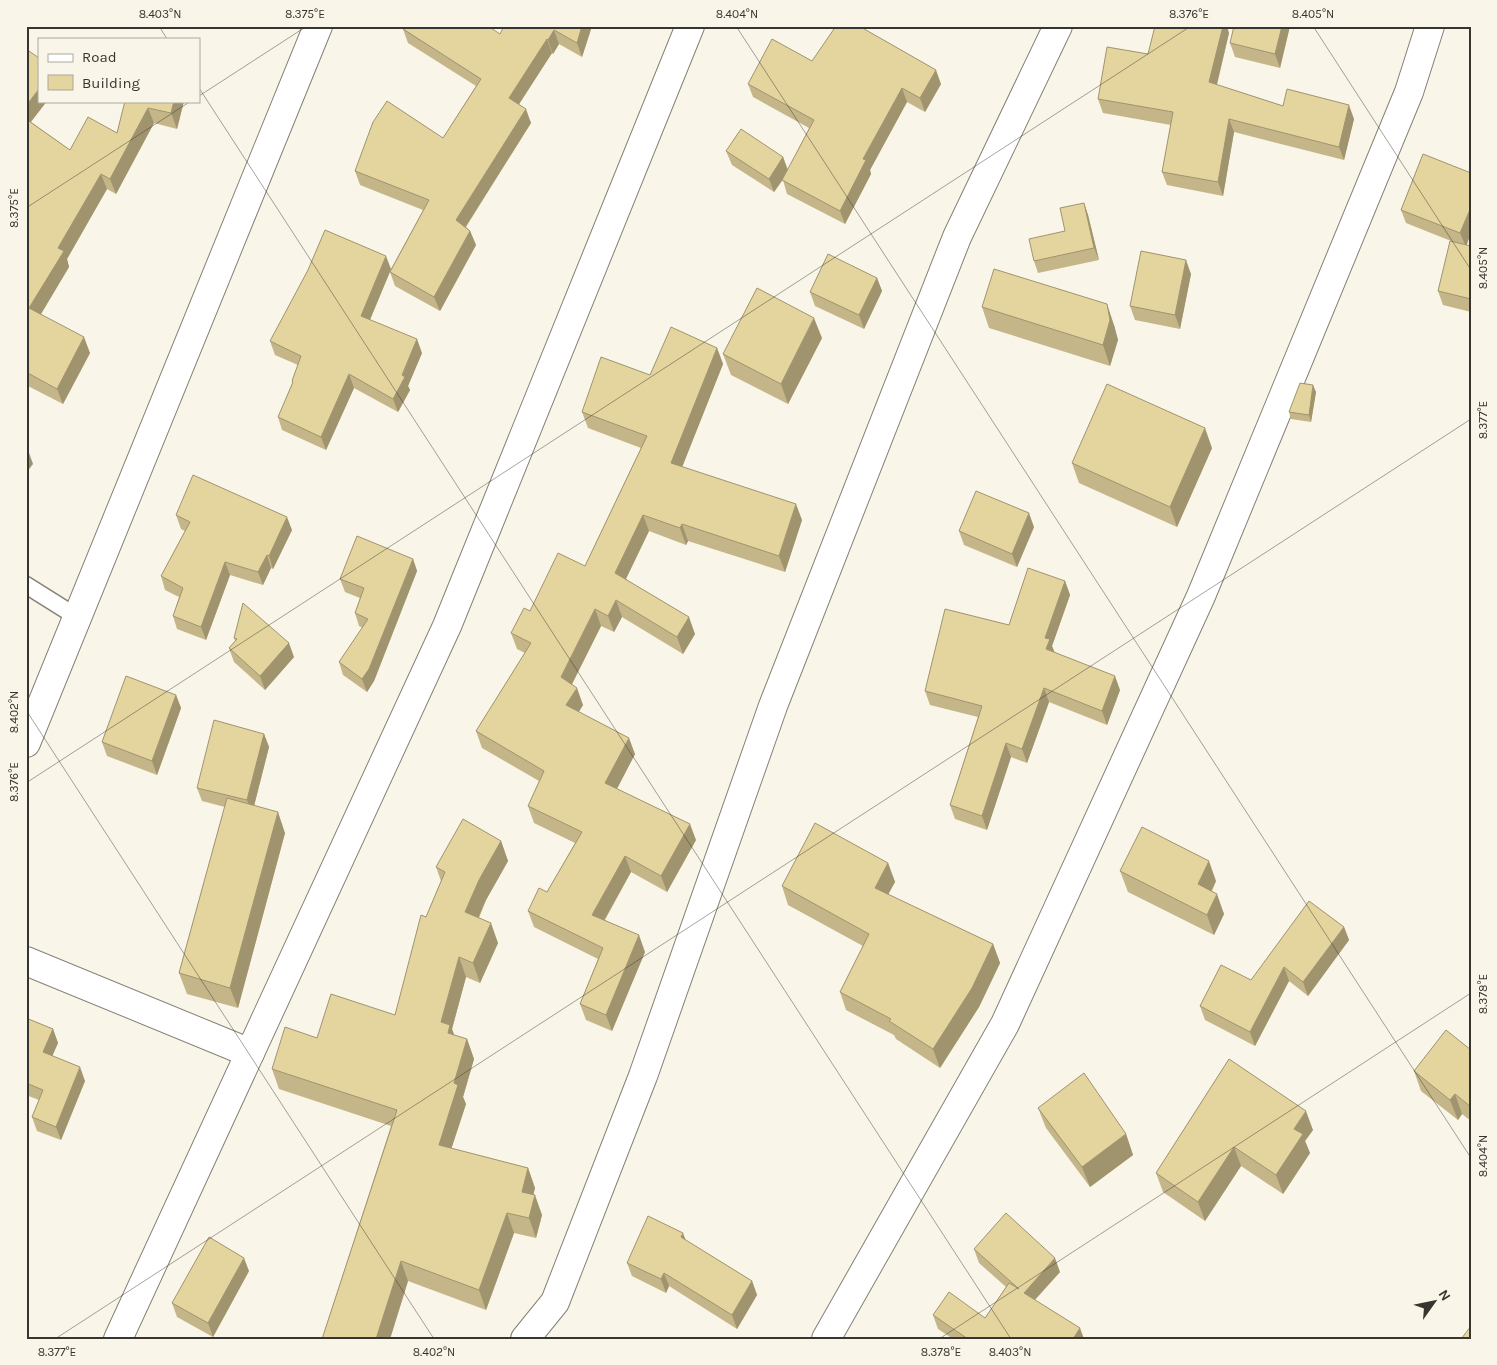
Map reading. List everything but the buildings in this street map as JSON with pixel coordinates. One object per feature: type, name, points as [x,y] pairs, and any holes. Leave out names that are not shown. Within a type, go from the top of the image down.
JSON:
[{"type":"street","points":[[26,743],[318,26]]},
{"type":"street","points":[[118,1339],[447,626],[690,26]]},
{"type":"street","points":[[526,1339],[555,1302],[643,1076],[773,706],[957,237],[1058,26]]},
{"type":"street","points":[[826,1339],[1005,1024],[1201,596],[1409,92],[1430,26]]},
{"type":"street","points":[[26,961],[250,1054]]},
{"type":"lane","points":[[26,586],[77,617]]}]
